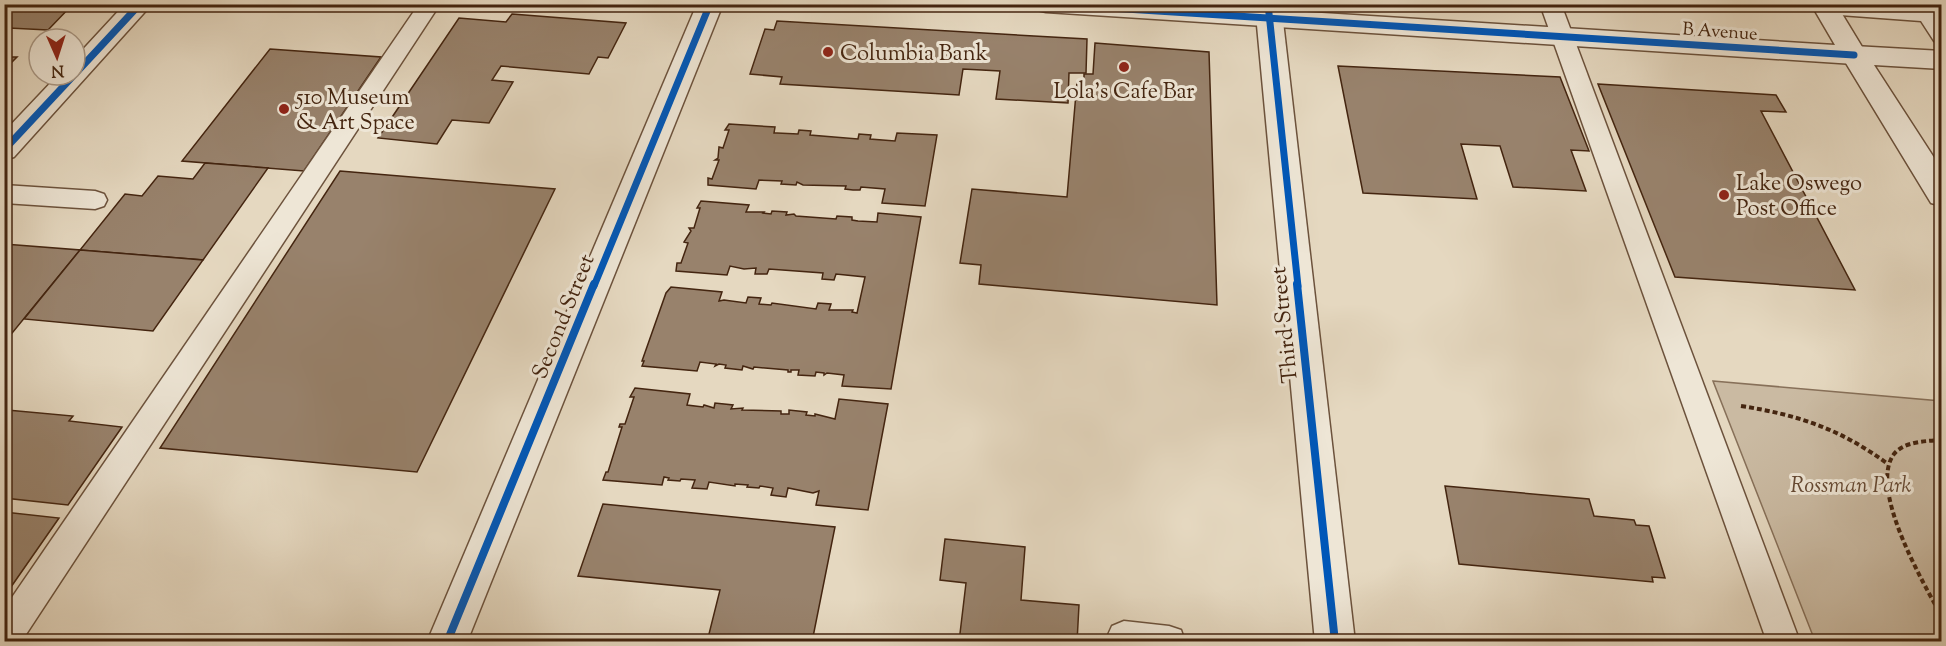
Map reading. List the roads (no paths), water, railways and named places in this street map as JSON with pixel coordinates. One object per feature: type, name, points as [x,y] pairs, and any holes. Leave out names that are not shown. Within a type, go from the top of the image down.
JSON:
[{"type":"street","points":[[87,62],[140,4]]},
{"type":"street","name":"Second Street","points":[[447,642],[710,4]]},
{"type":"street","name":"B Avenue","points":[[1046,4],[1269,11],[1562,36],[1941,60]]},
{"type":"street","points":[[1824,6],[1941,195]]},
{"type":"street","name":"Third Street","points":[[1269,11],[1335,642]]},
{"type":"street","points":[[4,150],[64,87]]},
{"type":"lane","points":[[4,638],[430,4]]},
{"type":"lane","points":[[1550,4],[1784,642]]},
{"type":"lane","points":[[1824,6],[1923,10],[1941,36]]},
{"type":"lane","points":[[4,194],[95,200]]},
{"type":"lane","points":[[1124,637],[1169,642]]},
{"type":"place","name":"Columbia Bank","points":[[828,52]]},
{"type":"place","name":"Lola's Cafe Bar","points":[[1124,67]]},
{"type":"place","name":"510 Museum & Art Space","points":[[284,109]]},
{"type":"place","name":"Lake Oswego Post Office","points":[[1724,195]]},
{"type":"park label","name":"Rossman Park","points":[[1851,484]]}]
